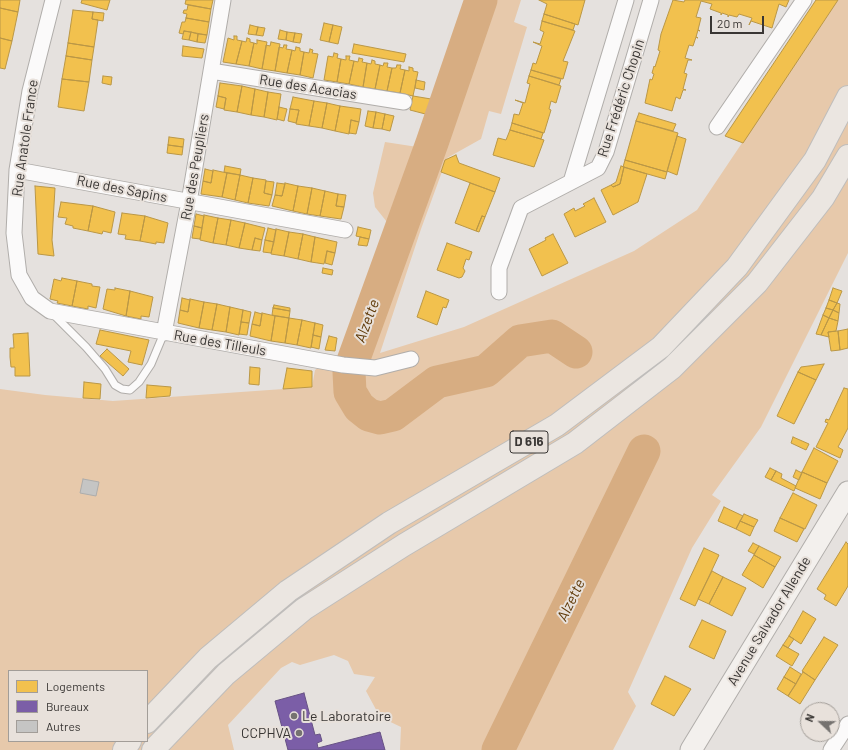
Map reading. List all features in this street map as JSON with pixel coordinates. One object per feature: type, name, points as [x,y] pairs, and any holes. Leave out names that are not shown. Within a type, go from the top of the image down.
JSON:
[{"type":"main road","name":"D 616","points":[[148,721],[208,658],[288,591],[389,524],[557,426],[660,347],[737,267],[816,160],[848,97]]},
{"type":"main road","name":"D 616","points":[[153,750],[226,674],[304,609],[404,545],[575,444],[672,368],[756,283],[823,198],[848,156]]},
{"type":"main road","name":"Avenue Salvador Allende","points":[[691,750],[848,492]]},
{"type":"street","name":"Rue Anatole France","points":[[32,298],[20,275],[14,233],[17,170],[30,91],[53,0]]},
{"type":"street","name":"Rue des Peupliers","points":[[164,333],[189,202],[224,0]]},
{"type":"street","name":"Rue Frédéric Chopin","points":[[571,182],[626,0]]},
{"type":"street","name":"Rue Frédéric Chopin","points":[[499,292],[499,268],[521,208],[598,168],[606,152],[651,0]]},
{"type":"street","points":[[717,127],[804,0]]},
{"type":"street","name":"Rue des Acacias","points":[[211,71],[404,102]]},
{"type":"street","name":"Rue des Sapins","points":[[17,170],[345,230]]},
{"type":"street","name":"Rue des Tilleuls","points":[[32,298],[50,311],[343,365],[375,368],[411,359]]},
{"type":"street","points":[[831,750],[848,724]]},
{"type":"lane","points":[[50,311],[86,347],[105,369],[115,385],[122,389],[130,390],[139,382],[152,364],[164,333]]},
{"type":"shaded area","points":[[471,0],[521,0],[514,22],[527,27],[501,114],[489,111],[481,139],[447,158],[421,229],[380,353],[464,327],[634,251],[697,210],[838,0],[848,0],[848,253],[761,427],[712,495],[721,501],[692,548],[628,692],[636,706],[613,750],[400,750],[401,727],[380,717],[366,691],[375,677],[354,674],[348,661],[334,655],[300,665],[292,662],[281,668],[228,725],[234,750],[0,750],[0,389],[45,395],[113,401],[312,387],[315,370],[326,362],[341,372],[372,376],[375,368],[346,358],[391,227],[375,207],[373,193],[385,142],[424,148],[435,121]]},
{"type":"building: Logements","points":[[0,0],[20,0],[18,12],[0,8]]},
{"type":"building: Logements","points":[[82,0],[110,0],[107,10],[81,3]]},
{"type":"building: Logements","points":[[186,0],[213,0],[211,9],[185,4]]},
{"type":"building: Logements","points":[[539,0],[585,0],[578,25],[544,14],[547,4]]},
{"type":"building: Logements","points":[[673,0],[684,2],[685,0],[789,0],[786,7],[779,4],[772,28],[751,21],[749,25],[752,18],[739,14],[737,17],[729,15],[728,17],[728,15],[722,13],[721,15],[721,13],[710,9],[712,4],[701,1],[696,17],[701,18],[698,30],[693,46],[689,45],[685,58],[692,60],[688,60],[684,73],[687,74],[683,89],[686,90],[683,90],[680,99],[676,97],[672,111],[645,103],[650,79],[652,80],[654,74],[652,73],[660,51],[658,50],[661,34]]},
{"type":"building: Logements","points":[[816,0],[838,0],[743,143],[725,136]]},
{"type":"building: Logements","points":[[188,5],[211,9],[209,22],[186,18],[187,14],[183,13],[184,10],[187,10]]},
{"type":"building: Logements","points":[[0,8],[18,12],[12,41],[0,38]]},
{"type":"building: Logements","points":[[73,10],[93,12],[92,19],[98,20],[94,47],[68,43]]},
{"type":"building: Logements","points":[[93,12],[104,13],[103,21],[92,19]]},
{"type":"building: Logements","points":[[544,14],[575,24],[573,30],[542,21]]},
{"type":"building: Logements","points":[[186,18],[209,22],[207,35],[184,31],[183,34],[179,33],[182,22],[185,22]]},
{"type":"building: Logements","points":[[542,21],[575,31],[563,61],[568,62],[563,79],[531,70],[533,63],[536,64],[542,46],[533,42],[540,44],[544,32],[540,30]]},
{"type":"building: Logements","points":[[324,23],[333,25],[329,42],[320,40]]},
{"type":"building: Logements","points":[[250,25],[258,27],[256,35],[248,34]]},
{"type":"building: Logements","points":[[333,25],[342,27],[338,44],[329,42]]},
{"type":"building: Logements","points":[[258,27],[265,28],[263,36],[256,35]]},
{"type":"building: Logements","points":[[280,30],[287,32],[286,40],[278,39]]},
{"type":"building: Logements","points":[[184,31],[191,32],[189,40],[182,39]]},
{"type":"building: Logements","points":[[191,32],[198,34],[197,42],[189,40]]},
{"type":"building: Logements","points":[[287,32],[295,33],[293,42],[286,40]]},
{"type":"building: Logements","points":[[295,33],[302,34],[300,43],[293,42]]},
{"type":"building: Logements","points":[[198,34],[207,35],[205,43],[197,42]]},
{"type":"building: Logements","points":[[234,36],[237,36],[237,40],[242,41],[236,64],[223,62],[228,38],[234,40]]},
{"type":"building: Logements","points":[[0,38],[12,41],[5,69],[0,68]]},
{"type":"building: Logements","points":[[247,38],[250,39],[250,42],[254,43],[249,66],[236,64],[242,41],[246,42]]},
{"type":"building: Logements","points":[[257,40],[267,42],[262,69],[249,66],[254,43],[257,44]]},
{"type":"building: Logements","points":[[271,42],[280,44],[275,71],[262,69],[266,45],[270,46]]},
{"type":"building: Logements","points":[[68,43],[94,47],[92,60],[66,56]]},
{"type":"building: Logements","points":[[354,44],[406,54],[404,62],[352,53]]},
{"type":"building: Logements","points":[[284,45],[287,45],[286,49],[292,50],[287,73],[275,71],[279,47],[283,48]]},
{"type":"building: Logements","points":[[183,46],[204,49],[202,58],[182,56]]},
{"type":"building: Logements","points":[[296,47],[300,48],[300,51],[304,52],[300,75],[287,73],[292,50],[295,51]]},
{"type":"building: Logements","points":[[310,49],[313,50],[312,53],[318,54],[313,78],[300,75],[304,52],[309,53]]},
{"type":"building: Logements","points":[[334,53],[338,54],[337,58],[341,59],[337,82],[324,80],[328,56],[333,57]]},
{"type":"building: Logements","points":[[66,56],[92,60],[89,82],[62,79]]},
{"type":"building: Logements","points":[[346,56],[350,56],[349,60],[354,61],[349,84],[337,82],[341,59],[346,60]]},
{"type":"building: Logements","points":[[359,58],[363,59],[362,62],[367,63],[363,87],[349,84],[354,61],[358,62]]},
{"type":"building: Logements","points":[[372,60],[375,61],[375,64],[380,65],[375,89],[363,87],[367,63],[371,64]]},
{"type":"building: Logements","points":[[384,63],[388,63],[387,67],[392,68],[387,91],[375,89],[380,65],[383,66]]},
{"type":"building: Logements","points":[[397,65],[401,65],[400,69],[405,70],[400,93],[387,91],[392,68],[396,68]]},
{"type":"building: Logements","points":[[409,67],[413,68],[413,71],[418,72],[413,96],[400,93],[405,70],[409,71]]},
{"type":"building: Logements","points":[[531,70],[561,79],[559,85],[529,76]]},
{"type":"building: Logements","points":[[103,76],[112,77],[111,85],[102,83]]},
{"type":"building: Logements","points":[[529,76],[561,86],[556,103],[551,101],[549,109],[551,110],[544,133],[512,123],[514,114],[519,115],[523,103],[515,100],[525,103],[530,84],[527,83]]},
{"type":"building: Logements","points":[[62,79],[89,82],[84,111],[58,107]]},
{"type":"building: Logements","points":[[416,80],[425,82],[424,90],[415,88]]},
{"type":"building: Logements","points":[[220,83],[242,86],[237,112],[224,110],[226,98],[218,96]]},
{"type":"building: Logements","points":[[242,86],[255,89],[251,115],[237,112]]},
{"type":"building: Logements","points":[[255,89],[268,92],[264,117],[251,115]]},
{"type":"building: Logements","points":[[268,92],[281,94],[277,120],[264,117]]},
{"type":"building: Logements","points":[[218,96],[226,98],[224,109],[216,107]]},
{"type":"building: Logements","points":[[413,96],[437,100],[433,116],[410,110]]},
{"type":"building: Logements","points":[[293,97],[314,101],[309,126],[296,124],[299,110],[290,109]]},
{"type":"building: Logements","points":[[314,101],[327,103],[322,128],[309,126]]},
{"type":"building: Logements","points":[[327,103],[340,106],[335,131],[322,128]]},
{"type":"building: Logements","points":[[340,106],[361,109],[359,122],[351,120],[349,134],[335,131]]},
{"type":"building: Logements","points":[[279,107],[287,109],[284,121],[277,119]]},
{"type":"building: Logements","points":[[290,109],[299,110],[296,123],[288,121]]},
{"type":"building: Logements","points":[[368,111],[376,112],[373,128],[365,126]]},
{"type":"building: Logements","points":[[376,112],[385,114],[382,129],[373,128]]},
{"type":"building: Logements","points":[[639,113],[676,124],[673,131],[636,121]]},
{"type":"building: Logements","points":[[385,114],[394,116],[390,131],[382,129]]},
{"type":"building: Logements","points":[[351,120],[359,122],[356,134],[349,133]]},
{"type":"building: Logements","points":[[636,121],[678,133],[667,172],[625,160]]},
{"type":"building: Logements","points":[[512,123],[543,133],[541,139],[510,130]]},
{"type":"building: Logements","points":[[510,130],[544,140],[534,167],[493,155],[498,138],[506,140]]},
{"type":"building: Logements","points":[[677,136],[686,139],[677,175],[667,171]]},
{"type":"building: Logements","points":[[169,137],[184,139],[183,147],[168,145]]},
{"type":"building: Logements","points":[[168,145],[183,147],[182,155],[167,153]]},
{"type":"building: Logements","points":[[456,155],[459,163],[500,178],[495,192],[441,172],[445,160]]},
{"type":"building: Logements","points":[[625,160],[667,172],[665,179],[623,167]]},
{"type":"building: Logements","points":[[225,166],[241,169],[240,175],[224,172]]},
{"type":"building: Logements","points":[[621,166],[624,167],[620,184],[613,187],[611,185],[616,182]]},
{"type":"building: Logements","points":[[624,167],[647,174],[638,202],[613,215],[601,190],[611,185],[613,187],[620,184]]},
{"type":"building: Logements","points":[[205,169],[213,171],[211,183],[203,181]]},
{"type":"building: Logements","points":[[213,170],[227,173],[222,197],[201,194],[203,181],[211,183]]},
{"type":"building: Logements","points":[[227,173],[240,175],[235,200],[222,197]]},
{"type":"building: Logements","points":[[240,175],[253,178],[248,203],[235,200]]},
{"type":"building: Logements","points":[[253,178],[266,180],[264,193],[272,195],[269,206],[248,203]]},
{"type":"building: Logements","points":[[266,181],[274,182],[272,195],[264,193]]},
{"type":"building: Logements","points":[[277,183],[285,184],[282,196],[275,195]]},
{"type":"building: Logements","points":[[285,183],[298,186],[293,211],[272,206],[275,195],[282,196]]},
{"type":"building: Logements","points":[[470,183],[495,192],[485,217],[482,216],[476,231],[455,223]]},
{"type":"building: Logements","points":[[35,186],[55,188],[52,240],[54,256],[38,254]]},
{"type":"building: Logements","points":[[298,186],[312,188],[307,214],[293,211]]},
{"type":"building: Logements","points":[[312,188],[325,191],[320,216],[307,214]]},
{"type":"building: Logements","points":[[325,191],[338,194],[336,206],[344,207],[341,219],[320,216]]},
{"type":"building: Logements","points":[[338,194],[346,195],[344,207],[336,206]]},
{"type":"building: Logements","points":[[594,198],[606,222],[575,237],[564,214],[574,208],[575,211],[585,206],[583,204]]},
{"type":"building: Logements","points":[[61,202],[93,206],[88,231],[73,228],[73,226],[65,224],[67,218],[58,217]]},
{"type":"building: Logements","points":[[93,206],[115,212],[111,233],[103,231],[102,234],[88,231]]},
{"type":"building: Logements","points":[[122,213],[145,216],[140,241],[125,239],[126,235],[118,234]]},
{"type":"building: Logements","points":[[196,214],[204,216],[202,228],[194,226]]},
{"type":"building: Logements","points":[[204,215],[218,218],[213,243],[200,240]]},
{"type":"building: Logements","points":[[145,216],[168,223],[164,243],[156,242],[156,244],[140,241]]},
{"type":"building: Logements","points":[[482,216],[485,217],[479,232],[476,231]]},
{"type":"building: Logements","points":[[218,218],[231,220],[226,245],[213,243]]},
{"type":"building: Logements","points":[[231,220],[245,223],[239,248],[226,245]]},
{"type":"building: Logements","points":[[245,223],[265,228],[262,240],[255,238],[252,250],[239,248]]},
{"type":"building: Logements","points":[[194,226],[202,228],[200,239],[192,238]]},
{"type":"building: Logements","points":[[358,227],[371,230],[369,239],[356,236]]},
{"type":"building: Logements","points":[[268,228],[276,230],[274,242],[265,240]]},
{"type":"building: Logements","points":[[276,229],[289,232],[284,256],[271,254]]},
{"type":"building: Logements","points":[[289,232],[303,234],[298,259],[284,256]]},
{"type":"building: Logements","points":[[303,234],[315,237],[311,262],[298,259]]},
{"type":"building: Logements","points":[[553,234],[568,263],[542,276],[529,249],[546,240],[545,238]]},
{"type":"building: Logements","points":[[315,237],[337,242],[335,253],[327,251],[324,264],[311,262]]},
{"type":"building: Logements","points":[[360,237],[369,239],[367,246],[358,245]]},
{"type":"building: Logements","points":[[255,238],[262,240],[260,251],[252,250]]},
{"type":"building: Logements","points":[[265,240],[274,242],[271,253],[263,252]]},
{"type":"building: Logements","points":[[447,243],[472,252],[469,260],[466,259],[463,268],[465,271],[462,277],[459,278],[437,270]]},
{"type":"building: Logements","points":[[327,251],[335,253],[332,265],[325,263]]},
{"type":"building: Logements","points":[[323,268],[333,270],[332,275],[322,273]]},
{"type":"building: Logements","points":[[62,278],[77,281],[72,306],[57,303],[58,301],[50,299],[54,279],[61,281]]},
{"type":"building: Logements","points":[[77,281],[100,287],[96,308],[88,306],[88,309],[72,306]]},
{"type":"building: Logements","points":[[115,288],[130,291],[126,316],[103,309],[107,289],[115,290]]},
{"type":"building: Logements","points":[[833,288],[842,291],[837,303],[829,300]]},
{"type":"building: Logements","points":[[130,291],[153,297],[149,317],[141,316],[141,319],[126,316]]},
{"type":"building: Logements","points":[[426,291],[449,300],[446,308],[443,307],[437,325],[417,317]]},
{"type":"building: Logements","points":[[182,298],[190,300],[188,312],[180,310]]},
{"type":"building: Logements","points":[[190,299],[204,302],[199,328],[178,323],[180,310],[188,312]]},
{"type":"building: Logements","points":[[829,300],[837,303],[833,310],[826,308]]},
{"type":"building: Logements","points":[[204,302],[217,304],[212,330],[199,328]]},
{"type":"building: Logements","points":[[837,303],[840,304],[839,313],[833,310]]},
{"type":"building: Logements","points":[[217,304],[230,307],[226,332],[212,330]]},
{"type":"building: Logements","points":[[274,305],[290,308],[290,311],[273,308]]},
{"type":"building: Logements","points":[[230,307],[243,310],[239,335],[226,332]]},
{"type":"building: Logements","points":[[273,308],[290,311],[289,318],[272,315]]},
{"type":"building: Logements","points":[[826,308],[833,310],[829,318],[823,315]]},
{"type":"building: Logements","points":[[243,310],[251,312],[249,323],[241,322]]},
{"type":"building: Logements","points":[[833,310],[839,313],[838,321],[829,318]]},
{"type":"building: Logements","points":[[255,312],[262,314],[260,326],[252,324]]},
{"type":"building: Logements","points":[[262,313],[275,316],[271,341],[250,336],[252,324],[260,326]]},
{"type":"building: Logements","points":[[823,315],[829,318],[821,335],[816,334]]},
{"type":"building: Logements","points":[[275,316],[289,318],[285,343],[271,341]]},
{"type":"building: Logements","points":[[289,318],[302,320],[297,345],[285,343]]},
{"type":"building: Logements","points":[[829,318],[838,321],[836,331],[828,332],[829,337],[821,335]]},
{"type":"building: Logements","points":[[302,320],[315,323],[311,348],[297,345]]},
{"type":"building: Logements","points":[[241,322],[249,323],[247,335],[239,334]]},
{"type":"building: Logements","points":[[315,323],[323,325],[321,337],[313,335]]},
{"type":"building: Logements","points":[[848,329],[848,348],[840,350],[838,331]]},
{"type":"building: Logements","points":[[100,330],[149,340],[142,365],[128,362],[131,351],[96,344]]},
{"type":"building: Logements","points":[[838,331],[840,350],[831,351],[828,332]]},
{"type":"building: Logements","points":[[28,333],[30,376],[15,376],[15,367],[11,367],[10,357],[10,348],[14,348],[13,334]]},
{"type":"building: Logements","points":[[313,335],[321,337],[319,349],[311,347]]},
{"type":"building: Logements","points":[[329,336],[337,338],[335,351],[325,350]]},
{"type":"building: Logements","points":[[107,349],[129,369],[123,376],[100,356]]},
{"type":"building: Logements","points":[[824,364],[816,380],[798,372],[801,367]]},
{"type":"building: Logements","points":[[250,367],[260,368],[259,385],[249,384]]},
{"type":"building: Logements","points":[[287,368],[312,371],[312,387],[283,389]]},
{"type":"building: Logements","points":[[798,372],[816,380],[794,424],[777,416]]},
{"type":"building: Logements","points":[[84,382],[101,384],[100,399],[83,398]]},
{"type":"building: Logements","points":[[147,385],[171,387],[170,396],[146,398]]},
{"type":"building: Logements","points":[[844,388],[848,389],[848,428],[838,447],[843,450],[840,458],[816,447],[828,423],[825,422],[826,419],[829,420]]},
{"type":"building: Logements","points":[[793,437],[809,444],[806,450],[791,443]]},
{"type":"building: Logements","points":[[814,448],[838,461],[827,483],[802,472]]},
{"type":"building: Logements","points":[[770,468],[776,471],[771,480],[765,477]]},
{"type":"building: Logements","points":[[796,470],[802,473],[799,480],[793,477]]},
{"type":"building: Logements","points":[[776,471],[782,474],[781,478],[796,486],[794,491],[771,480]]},
{"type":"building: Logements","points":[[802,472],[827,483],[820,499],[795,488]]},
{"type":"building: Logements","points":[[793,493],[817,505],[805,529],[780,518]]},
{"type":"building: Logements","points":[[724,507],[743,516],[736,529],[718,521]]},
{"type":"building: Logements","points":[[744,514],[758,520],[754,527],[740,521]]},
{"type":"building: Logements","points":[[780,518],[804,529],[797,542],[774,531]]},
{"type":"building: Logements","points":[[740,521],[754,527],[750,536],[736,529]]},
{"type":"building: Logements","points":[[846,542],[848,544],[848,586],[836,606],[824,599],[826,595],[817,589]]},
{"type":"building: Logements","points":[[753,543],[759,546],[754,554],[748,551]]},
{"type":"building: Logements","points":[[759,546],[781,557],[775,567],[754,555]]},
{"type":"building: Logements","points":[[704,548],[719,555],[695,606],[680,599]]},
{"type":"building: Logements","points":[[754,555],[775,567],[763,588],[742,575]]},
{"type":"building: Logements","points":[[712,571],[723,577],[709,604],[698,599]]},
{"type":"building: Logements","points":[[723,577],[746,588],[732,616],[709,604]]},
{"type":"building: Logements","points":[[803,611],[816,619],[801,644],[789,636]]},
{"type":"building: Logements","points":[[702,620],[726,631],[714,659],[689,647]]},
{"type":"building: Logements","points":[[789,636],[794,639],[788,648],[783,645]]},
{"type":"building: Logements","points":[[824,637],[838,645],[815,680],[802,671]]},
{"type":"building: Logements","points":[[783,645],[799,654],[792,666],[776,656]]},
{"type":"building: Logements","points":[[790,667],[801,674],[796,684],[784,677]]},
{"type":"building: Logements","points":[[803,672],[815,680],[800,704],[788,696]]},
{"type":"building: Logements","points":[[665,676],[691,689],[674,716],[651,704]]},
{"type":"building: Logements","points":[[784,677],[796,684],[788,696],[777,689]]},
{"type":"building: Bureaux","name":"Le Laboratoire","points":[[304,693],[315,735],[320,734],[322,741],[317,743],[318,748],[380,732],[385,750],[288,750],[275,701]]},
{"type":"building: Autres","points":[[83,479],[99,482],[96,496],[80,493]]},
{"type":"waterway","name":"Alzette","points":[[481,0],[432,143],[349,372],[350,392],[359,407],[369,415],[380,418],[393,415],[437,382],[486,371],[520,341],[552,336],[576,352]]},
{"type":"waterway","name":"Alzette","points":[[498,750],[644,451]]},
{"type":"place","name":"Le Laboratoire","points":[[294,716]]},
{"type":"place","name":"CCPHVA","points":[[299,733]]}]
